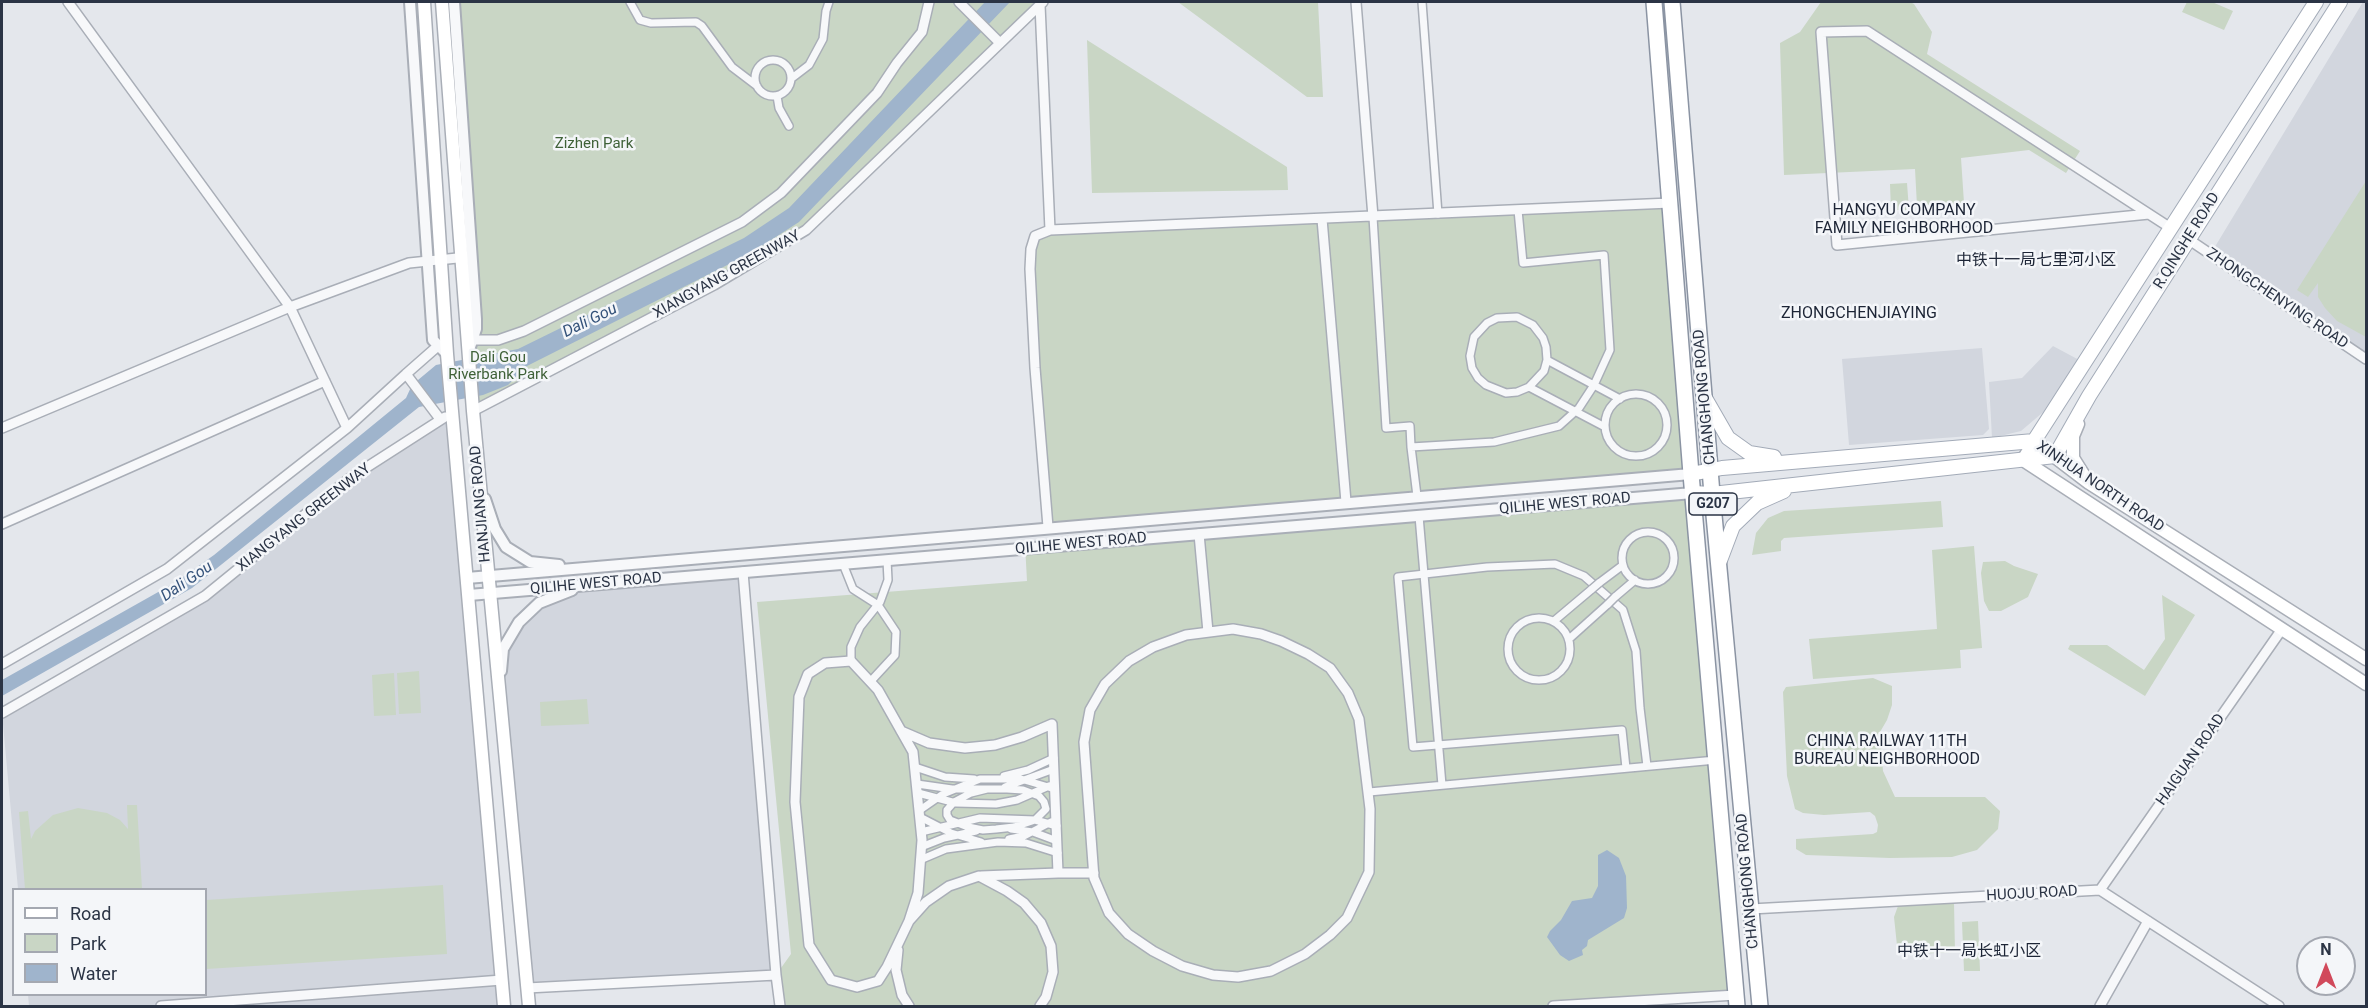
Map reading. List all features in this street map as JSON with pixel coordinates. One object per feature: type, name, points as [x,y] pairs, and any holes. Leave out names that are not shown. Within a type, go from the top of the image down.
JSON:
[{"type":"highway","name":"CHANGHONG ROAD","points":[[1654,2],[1736,1001]]},
{"type":"highway","name":"CHANGHONG ROAD","points":[[1672,2],[1712,494],[1760,1006]]},
{"type":"main road","name":"HANJIANG ROAD","points":[[424,2],[441,260],[446,417],[469,595],[504,1006]]},
{"type":"main road","name":"HANJIANG ROAD","points":[[442,2],[466,257],[472,411],[529,1006]]},
{"type":"main road","name":"R.QINGHE ROAD","points":[[2034,441],[2316,2]]},
{"type":"main road","name":"R.QINGHE ROAD","points":[[2055,456],[2188,239],[2340,2]]},
{"type":"main road","points":[[2089,483],[2073,458],[2073,436],[2090,396]]},
{"type":"main road","points":[[1705,398],[1728,438],[1749,453],[1797,461]]},
{"type":"main road","points":[[1982,445],[2030,434],[2052,413]]},
{"type":"main road","points":[[2023,460],[2034,441]]},
{"type":"main road","name":"XINHUA NORTH ROAD","points":[[1691,474],[1711,469],[2034,441],[2089,483],[2367,660]]},
{"type":"main road","points":[[2023,460],[2055,456]]},
{"type":"main road","name":"XINHUA NORTH ROAD","points":[[1693,493],[1712,494],[2023,460],[2367,684]]},
{"type":"main road","points":[[1983,465],[2024,470],[2051,479]]},
{"type":"main road","points":[[1719,563],[1733,526],[1756,503],[1799,485]]},
{"type":"street","points":[[68,2],[290,307],[347,428]]},
{"type":"street","points":[[2,664],[167,569],[443,350],[433,339],[410,2]]},
{"type":"street","points":[[2,428],[290,307],[409,262],[466,257],[454,2]]},
{"type":"street","points":[[630,2],[640,20],[651,23],[696,22],[702,26],[732,67],[765,95],[777,96],[788,90],[792,78],[791,72],[784,63],[766,61],[757,69],[755,75],[757,86]]},
{"type":"street","points":[[792,78],[809,65],[824,39],[829,2]]},
{"type":"street","points":[[471,346],[524,331],[742,222],[781,194],[878,93],[897,63],[922,32],[929,2]]},
{"type":"street","points":[[959,2],[998,41]]},
{"type":"street","points":[[1356,2],[1373,217],[1386,428],[1410,426],[1417,496]]},
{"type":"street","points":[[1422,2],[1438,214]]},
{"type":"street","points":[[1042,3],[1050,230]]},
{"type":"street","name":"XIANGYANG GREENWAY","points":[[472,411],[714,285],[806,230],[998,41],[1042,3]]},
{"type":"street","points":[[2149,214],[1837,245],[1821,32],[1867,31],[2149,214],[2172,229]]},
{"type":"street","points":[[777,96],[789,126]]},
{"type":"street","points":[[1048,527],[1035,368],[1030,269],[1031,249],[1035,237],[1050,230],[1670,203]]},
{"type":"street","points":[[1411,447],[1494,442],[1559,426],[1575,411],[1594,385],[1610,350],[1604,255],[1523,263],[1518,210]]},
{"type":"street","points":[[1322,219],[1346,502]]},
{"type":"street","name":"ZHONGCHENYING ROAD","points":[[2188,239],[2367,359]]},
{"type":"street","points":[[1517,317],[1527,321],[1538,330],[1546,347],[1547,360],[1538,380],[1529,387],[1517,392],[1506,393],[1486,386],[1478,378],[1472,368],[1470,356],[1474,337],[1487,323],[1497,318],[1517,317]]},
{"type":"street","points":[[1547,360],[1620,399]]},
{"type":"street","points":[[408,378],[431,409],[446,417]]},
{"type":"street","points":[[2,524],[325,381]]},
{"type":"street","points":[[1529,387],[1605,427]]},
{"type":"street","points":[[1635,394],[1645,395],[1660,405],[1668,429],[1662,443],[1655,451],[1646,455],[1631,456],[1615,448],[1608,439],[1605,427],[1609,411],[1620,399],[1635,394]]},
{"type":"street","name":"XIANGYANG GREENWAY","points":[[2,713],[205,596],[350,478],[446,417]]},
{"type":"street","name":"QILIHE WEST ROAD","points":[[467,578],[1691,474]]},
{"type":"street","points":[[479,484],[495,529],[506,547],[530,562],[586,567]]},
{"type":"street","name":"QILIHE WEST ROAD","points":[[469,595],[1693,493]]},
{"type":"street","points":[[1419,516],[1442,785]]},
{"type":"street","points":[[1646,532],[1660,535],[1671,545],[1674,560],[1669,574],[1657,582],[1642,583],[1635,580],[1623,565],[1624,550],[1632,538],[1646,532]]},
{"type":"street","points":[[1199,534],[1208,632]]},
{"type":"street","points":[[851,661],[825,663],[808,674],[799,698],[795,802],[809,945],[831,980],[857,987],[878,981],[909,921],[918,893],[921,832],[913,752],[878,690],[851,661],[850,647],[860,627],[878,605],[888,580],[887,560]]},
{"type":"street","points":[[843,564],[853,589],[878,605],[896,632],[895,655],[870,682]]},
{"type":"street","points":[[1626,768],[1622,730],[1413,747],[1398,577],[1487,567],[1555,564],[1584,576],[1623,610],[1636,651],[1647,766]]},
{"type":"street","points":[[1554,621],[1623,565]]},
{"type":"street","points":[[743,572],[780,1006]]},
{"type":"street","points":[[1569,639],[1635,580]]},
{"type":"street","points":[[499,689],[503,649],[519,622],[539,603],[586,585]]},
{"type":"street","points":[[1546,618],[1554,621],[1569,639],[1570,656],[1567,663],[1556,675],[1540,680],[1524,677],[1517,672],[1508,658],[1508,642],[1511,634],[1516,627],[1529,619],[1546,618]]},
{"type":"street","points":[[1233,629],[1261,634],[1308,654],[1330,668],[1348,693],[1359,719],[1369,792],[1369,872],[1347,918],[1330,935],[1305,954],[1271,971],[1238,977],[1213,975],[1182,966],[1153,951],[1128,934],[1109,913],[1094,873],[1084,742],[1090,710],[1105,684],[1129,661],[1153,647],[1186,634],[1233,629]]},
{"type":"street","name":"HAIGUAN ROAD","points":[[2100,890],[2282,629]]},
{"type":"street","points":[[901,731],[929,743],[964,748],[994,745],[1022,737],[1052,724],[1054,823],[1058,873]]},
{"type":"street","points":[[920,814],[936,798],[952,789],[980,779],[1028,770],[1054,758]]},
{"type":"street","points":[[1369,792],[1716,760]]},
{"type":"street","points":[[915,767],[945,777],[980,779]]},
{"type":"street","points":[[1000,789],[1054,769]]},
{"type":"street","points":[[992,777],[1053,786]]},
{"type":"street","points":[[918,789],[936,798],[954,802],[996,804],[1017,800],[1053,786]]},
{"type":"street","points":[[918,789],[1023,790],[1034,793],[1044,802],[1046,809],[1035,820],[956,835],[921,847]]},
{"type":"street","points":[[983,830],[950,820],[947,810],[954,802],[971,793],[987,789]]},
{"type":"street","points":[[920,814],[956,835],[986,843]]},
{"type":"street","points":[[921,832],[956,823],[990,818],[1054,823]]},
{"type":"street","points":[[998,842],[1024,836],[1054,823]]},
{"type":"street","points":[[996,829],[1033,832],[1057,842]]},
{"type":"street","points":[[920,860],[946,849],[998,842],[1026,843],[1058,853]]},
{"type":"street","points":[[909,921],[926,902],[949,886],[979,876],[1094,873]]},
{"type":"street","points":[[979,876],[1024,903],[1041,922],[1051,946],[1053,972],[1046,997],[1040,1006]]},
{"type":"street","name":"HUOJU ROAD","points":[[1751,909],[2100,890],[2279,1006]]},
{"type":"street","points":[[2100,1006],[2148,921]]},
{"type":"street","points":[[898,945],[896,970],[902,996],[909,1006]]},
{"type":"street","points":[[527,988],[776,975]]},
{"type":"street","points":[[161,1006],[502,980]]},
{"type":"street","points":[[1553,1006],[1736,1001]]},
{"type":"shaded area","points":[[2363,2],[2366,2],[2366,355],[2213,250]]},
{"type":"shaded area","points":[[2053,346],[2081,361],[2048,408],[2021,431],[1992,438],[1989,382],[2022,378]]},
{"type":"shaded area","points":[[1982,348],[1989,429],[1983,435],[1849,445],[1842,359]]},
{"type":"shaded area","points":[[452,415],[504,1006],[29,1006],[28,996],[207,996],[207,888],[18,888],[2,713],[205,596],[350,478]]},
{"type":"shaded area","points":[[743,572],[776,975],[527,988],[499,689],[503,649],[539,603],[586,585]]},
{"type":"green space","name":"Zizhen Park","points":[[442,2],[1043,2],[806,230],[473,411]]},
{"type":"green space","points":[[1178,2],[1318,2],[1323,97],[1307,97]]},
{"type":"green space","points":[[1821,2],[1910,2],[1914,4],[1932,32],[1927,54],[2080,151],[2066,173],[2029,150],[1961,158],[1964,203],[1917,206],[1915,169],[1784,175],[1780,43],[1800,32]]},
{"type":"green space","points":[[2187,2],[2212,2],[2233,11],[2224,30],[2182,12]]},
{"type":"green space","points":[[1087,40],[1287,167],[1288,190],[1092,193]]},
{"type":"green space","points":[[2366,181],[2366,337],[2337,321],[2325,308],[2318,297],[2318,283],[2308,297],[2297,290]]},
{"type":"green space","points":[[1907,183],[1909,210],[1891,210],[1890,184]]},
{"type":"green space","points":[[1670,203],[1691,474],[1048,527],[1030,269],[1035,236],[1050,230]]},
{"type":"green space","points":[[1693,493],[1736,995],[1553,1006],[780,1006],[776,975],[791,954],[757,602],[1027,581],[1025,544]]},
{"type":"green space","points":[[1941,501],[1943,527],[1784,538],[1781,541],[1781,551],[1752,555],[1756,533],[1768,518],[1784,511]]},
{"type":"green space","points":[[1974,546],[1982,648],[1960,650],[1961,668],[1813,679],[1809,639],[1937,629],[1932,550]]},
{"type":"green space","points":[[2005,561],[2038,574],[2028,597],[2001,611],[1989,611],[1984,601],[1981,573],[1983,562]]},
{"type":"green space","points":[[2162,595],[2195,615],[2145,696],[2068,649],[2070,645],[2107,645],[2144,670],[2165,639]]},
{"type":"green space","points":[[419,671],[421,713],[399,714],[397,673]]},
{"type":"green space","points":[[394,673],[396,715],[374,716],[372,675]]},
{"type":"green space","points":[[1873,678],[1892,686],[1892,705],[1880,732],[1883,771],[1895,797],[1985,797],[2000,811],[1998,829],[1977,850],[1952,857],[1890,858],[1806,855],[1796,849],[1796,839],[1873,834],[1877,832],[1878,825],[1875,816],[1870,812],[1824,815],[1803,813],[1795,809],[1787,776],[1783,692],[1786,687]]},
{"type":"green space","points":[[587,699],[589,724],[541,726],[540,702]]},
{"type":"green space","points":[[127,805],[137,805],[142,888],[25,888],[19,812],[28,811],[31,839],[35,831],[53,815],[78,808],[107,813],[120,820],[128,829]]},
{"type":"green space","points":[[443,885],[447,954],[207,969],[207,900]]},
{"type":"green space","points":[[1954,903],[1955,952],[1898,955],[1894,917],[1898,906]]},
{"type":"green space","points":[[1978,921],[1980,971],[1964,971],[1962,922]]},
{"type":"water","name":"Dali Gou","points":[[985,2],[1010,2],[799,222],[751,253],[527,366],[508,385],[483,395],[419,407],[192,588],[2,696],[2,680],[176,582],[214,555],[406,398],[412,385],[436,365],[518,349],[744,238],[789,208]]},
{"type":"water","points":[[1607,850],[1619,858],[1626,876],[1627,908],[1624,918],[1588,940],[1587,946],[1582,950],[1583,955],[1569,961],[1560,955],[1547,937],[1561,920],[1572,901],[1592,898],[1598,886],[1598,855]]},
{"type":"district","name":"HANGYU COMPANY FAMILY NEIGHBORHOOD","points":[[1904,220]]},
{"type":"district","name":"中铁十一局七里河小区","points":[[2036,261]]},
{"type":"district","name":"ZHONGCHENJIAYING","points":[[1859,314]]},
{"type":"district","name":"CHINA RAILWAY 11TH BUREAU NEIGHBORHOOD","points":[[1887,751]]},
{"type":"district","name":"中铁十一局长虹小区","points":[[1969,952]]},
{"type":"park label","name":"Dali Gou Riverbank Park","points":[[498,366]]}]
